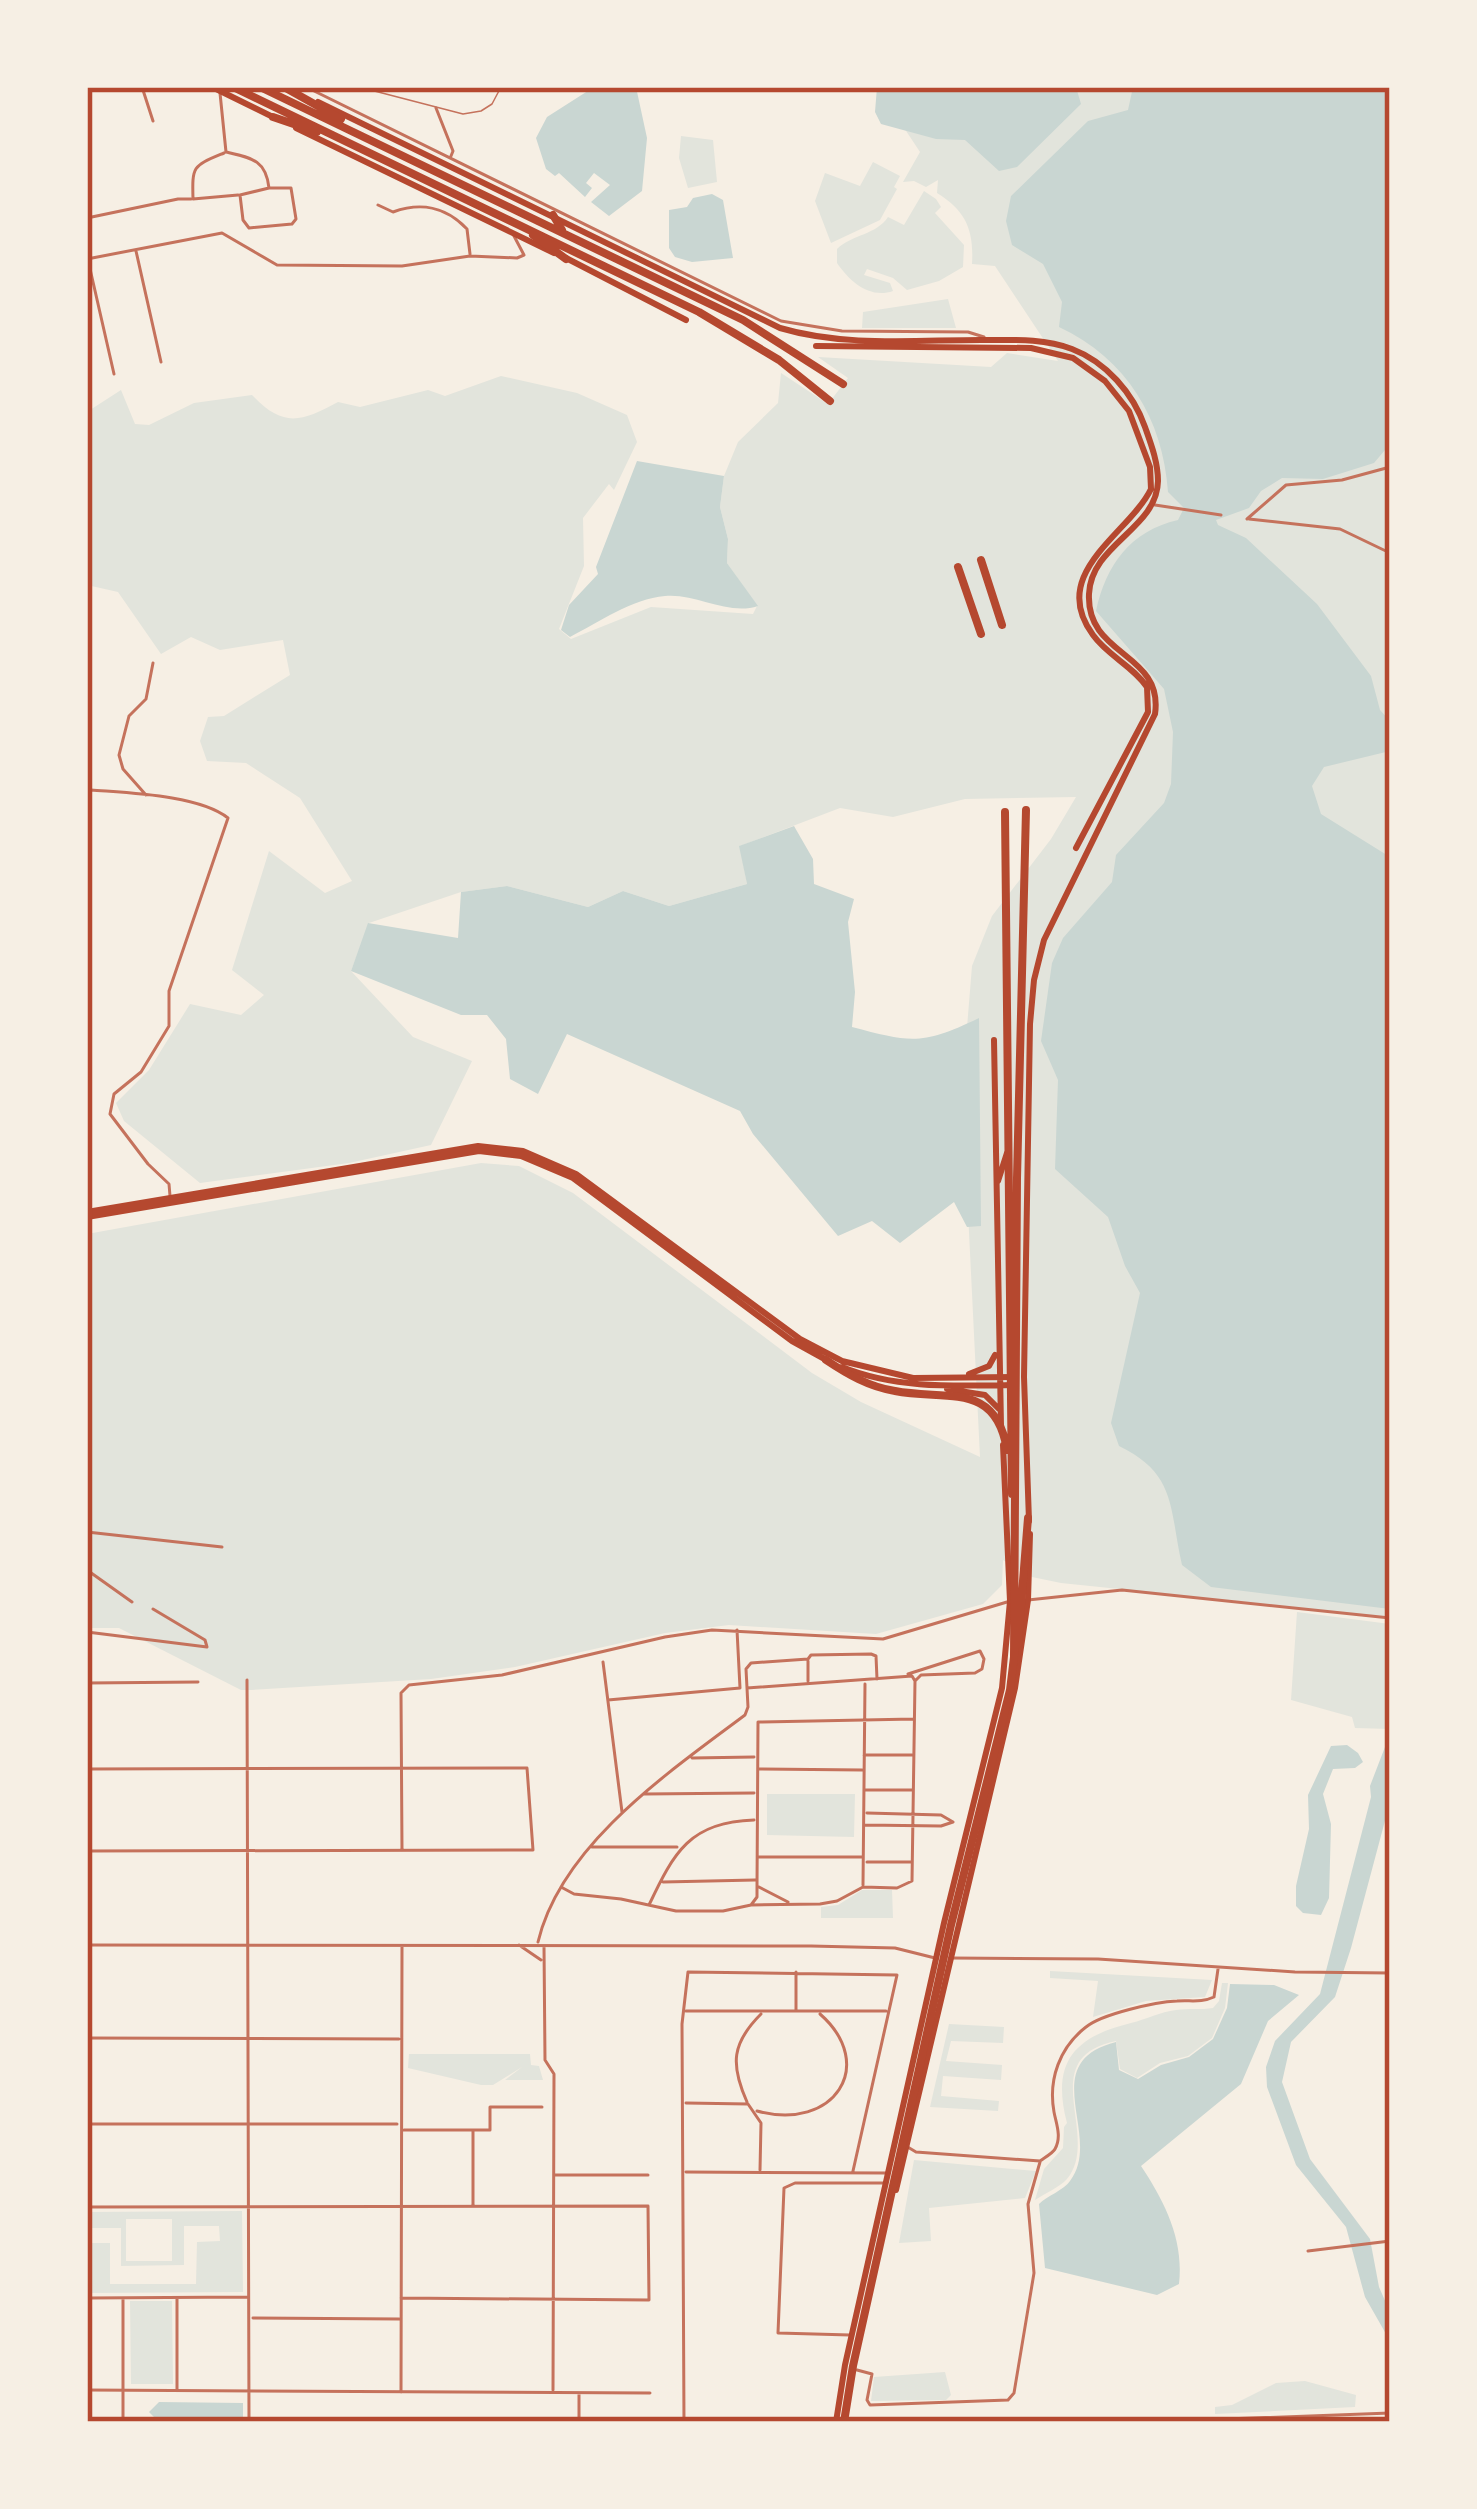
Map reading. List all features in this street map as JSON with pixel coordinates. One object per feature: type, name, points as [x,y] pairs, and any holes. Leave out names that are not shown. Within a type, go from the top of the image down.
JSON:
[{"type":"highway","points":[[233,87],[619,271],[738,334],[830,401]]},
{"type":"highway","points":[[260,87],[558,223],[743,320],[843,384]]},
{"type":"highway","points":[[285,87],[358,128],[360,134]]},
{"type":"highway","points":[[273,117],[353,144]]},
{"type":"highway","points":[[518,224],[566,259]]},
{"type":"highway","points":[[981,560],[1002,625]]},
{"type":"highway","points":[[958,567],[981,634]]},
{"type":"highway","points":[[1014,1657],[1026,810]]},
{"type":"highway","points":[[842,2422],[842,2397],[1006,1689],[1014,1590],[1018,1178],[1008,1150],[1005,812]]},
{"type":"highway","points":[[826,1360],[862,1382],[909,1394],[959,1397],[988,1407],[1005,1435],[1012,1481]]},
{"type":"highway","points":[[842,2422],[1022,1634],[1028,1518]]},
{"type":"main road","points":[[285,87],[449,160],[558,223],[787,330],[836,339],[991,340],[1062,346],[1111,375],[1135,405],[1153,451],[1158,479],[1154,504],[1101,560],[1090,584],[1089,602],[1096,627],[1112,646],[1150,674],[1157,700],[1155,714],[1044,940],[1034,980],[1018,1178],[1028,1600],[1015,1688],[842,2422]]},
{"type":"main road","points":[[216,89],[686,320]]},
{"type":"main road","points":[[816,346],[1031,348],[1072,358],[1106,381],[1134,419],[1151,476],[1150,489],[1093,560],[1084,578],[1082,598],[1090,632],[1147,687],[1148,712],[1076,848]]},
{"type":"main road","points":[[842,2422],[852,2335],[1002,1688],[1010,1601],[997,1346],[994,1040]]},
{"type":"main road","points":[[87,1214],[478,1146],[523,1151],[575,1174],[800,1339],[860,1367],[985,1395],[998,1407],[1001,1418]]},
{"type":"main road","points":[[995,1188],[1008,1150]]},
{"type":"main road","points":[[87,1214],[478,1151],[521,1156],[573,1178],[792,1341],[826,1360],[872,1377],[1024,1381]]},
{"type":"main road","points":[[929,1382],[982,1370],[993,1362],[997,1346]]},
{"type":"street","points":[[142,87],[153,121]]},
{"type":"street","points":[[306,87],[781,321],[831,331],[968,332],[991,340]]},
{"type":"street","points":[[216,89],[226,152]]},
{"type":"street","points":[[436,108],[453,152],[449,160]]},
{"type":"street","points":[[193,199],[192,173],[197,164],[226,152],[259,160],[269,188]]},
{"type":"street","points":[[87,218],[178,199],[291,188],[296,219],[292,224],[249,228],[243,220],[240,195]]},
{"type":"street","points":[[378,205],[393,212],[418,204],[452,216],[470,235],[470,256]]},
{"type":"street","points":[[113,374],[87,259],[222,233],[277,265],[402,266],[470,256],[517,258],[524,255],[515,236]]},
{"type":"street","points":[[136,250],[161,362]]},
{"type":"street","points":[[1390,467],[1342,480],[1286,484],[1247,519],[1340,529],[1390,553]]},
{"type":"street","points":[[1154,504],[1221,515]]},
{"type":"street","points":[[147,796],[123,770],[118,755],[129,716],[146,698],[153,663]]},
{"type":"street","points":[[87,794],[91,790],[147,796],[204,806],[228,818],[169,991],[169,1026],[141,1072],[114,1094],[110,1114],[148,1164],[170,1184],[170,1197]]},
{"type":"street","points":[[87,1532],[222,1546]]},
{"type":"street","points":[[87,1570],[132,1602]]},
{"type":"street","points":[[402,1850],[401,1693],[410,1685],[502,1675],[665,1637],[737,1629],[858,1641],[883,1639],[1010,1601],[1122,1590],[1390,1618]]},
{"type":"street","points":[[87,1632],[207,1647],[205,1640],[153,1609]]},
{"type":"street","points":[[608,1700],[740,1688],[737,1629]]},
{"type":"street","points":[[561,1887],[574,1894],[699,1912],[837,1901],[863,1887],[907,1886],[913,1881],[915,1681],[921,1675],[975,1673],[982,1669],[980,1651],[865,1682],[747,1688]]},
{"type":"street","points":[[553,2391],[554,2074],[545,2060],[544,1915],[592,1847],[643,1794],[745,1714],[746,1669],[751,1663],[871,1654],[876,1657],[877,1680]]},
{"type":"street","points":[[808,1659],[808,1684]]},
{"type":"street","points":[[603,1662],[623,1814]]},
{"type":"street","points":[[907,1674],[915,1681]]},
{"type":"street","points":[[247,1680],[249,2422]]},
{"type":"street","points":[[87,1683],[198,1682]]},
{"type":"street","points":[[863,1887],[865,1682]]},
{"type":"street","points":[[745,1714],[758,1722],[914,1719]]},
{"type":"street","points":[[752,1905],[757,1883],[758,1722]]},
{"type":"street","points":[[864,1755],[914,1755]]},
{"type":"street","points":[[688,1758],[756,1757]]},
{"type":"street","points":[[87,1768],[526,1768],[533,1850],[87,1851]]},
{"type":"street","points":[[756,1769],[864,1770]]},
{"type":"street","points":[[864,1790],[914,1790]]},
{"type":"street","points":[[643,1794],[756,1793]]},
{"type":"street","points":[[864,1814],[941,1815],[968,1824]]},
{"type":"street","points":[[649,1905],[679,1847],[707,1829],[756,1820]]},
{"type":"street","points":[[863,1825],[953,1822]]},
{"type":"street","points":[[592,1847],[679,1847]]},
{"type":"street","points":[[757,1857],[913,1862]]},
{"type":"street","points":[[659,1882],[757,1883],[796,1904]]},
{"type":"street","points":[[401,2392],[402,1944]]},
{"type":"street","points":[[518,1944],[544,1964]]},
{"type":"street","points":[[87,1945],[895,1948],[936,1958],[1098,1959],[1390,1973]]},
{"type":"street","points":[[855,2370],[872,2374],[870,2404],[1008,2400],[1014,2392],[1034,2273],[1028,2204],[1040,2161],[1056,2149],[1059,2134],[1053,2081],[1063,2051],[1089,2024],[1106,2017],[1174,2001],[1208,2000],[1214,1996],[1218,1967]]},
{"type":"street","points":[[684,2422],[684,2011],[688,1972],[897,1975],[853,2171]]},
{"type":"street","points":[[796,1972],[796,2012]]},
{"type":"street","points":[[684,2011],[889,2011]]},
{"type":"street","points":[[762,2013],[739,2038],[740,2086],[757,2111],[785,2116],[813,2113],[830,2103],[844,2075],[842,2041],[828,2021],[813,2012]]},
{"type":"street","points":[[87,2038],[401,2039]]},
{"type":"street","points":[[684,2103],[748,2104]]},
{"type":"street","points":[[87,2124],[490,2130],[490,2107],[542,2107]]},
{"type":"street","points":[[757,2111],[760,2170]]},
{"type":"street","points":[[473,2130],[473,2207]]},
{"type":"street","points":[[906,2146],[916,2152],[1040,2161]]},
{"type":"street","points":[[684,2172],[853,2171],[887,2178]]},
{"type":"street","points":[[554,2175],[648,2175]]},
{"type":"street","points":[[852,2335],[778,2333],[784,2188],[795,2182],[887,2178]]},
{"type":"street","points":[[87,2207],[648,2206],[649,2300],[401,2298]]},
{"type":"street","points":[[1308,2251],[1390,2241]]},
{"type":"street","points":[[123,2297],[123,2422]]},
{"type":"street","points":[[177,2297],[177,2390]]},
{"type":"street","points":[[87,2298],[249,2297]]},
{"type":"street","points":[[249,2318],[401,2320]]},
{"type":"street","points":[[87,2390],[650,2393]]},
{"type":"street","points":[[579,2391],[579,2422]]},
{"type":"street","points":[[1145,2422],[1390,2413]]},
{"type":"lane","points":[[359,87],[463,113],[481,111],[497,100],[501,87]]},
{"type":"shaded area","points":[[594,87],[636,87],[647,138],[642,191],[609,216],[591,202],[610,185],[594,173],[586,183],[592,188],[585,197],[559,173],[555,176],[546,169],[536,138],[547,117]]},
{"type":"shaded area","points":[[877,87],[1390,87],[1390,1617],[1061,1583],[1032,1577],[1003,1560],[1002,1585],[983,1604],[876,1634],[729,1625],[431,1679],[251,1690],[241,1690],[119,1628],[87,1628],[87,1234],[481,1163],[519,1166],[573,1193],[812,1373],[861,1402],[980,1457],[962,1089],[972,966],[992,916],[1051,839],[1076,797],[965,799],[893,817],[840,808],[740,846],[747,884],[669,906],[623,891],[588,907],[507,886],[461,892],[369,923],[351,971],[413,1037],[472,1061],[431,1145],[349,1163],[200,1183],[124,1121],[116,1103],[149,1070],[190,1004],[241,1015],[264,995],[232,970],[269,851],[325,893],[352,881],[300,798],[246,763],[207,761],[200,741],[208,717],[224,716],[290,675],[283,640],[220,650],[191,637],[161,654],[118,592],[87,585],[90,410],[121,390],[135,424],[149,425],[194,403],[252,395],[273,413],[293,418],[338,402],[360,407],[428,390],[445,396],[501,376],[577,393],[627,415],[637,442],[614,490],[609,484],[583,518],[584,566],[559,629],[571,639],[651,607],[753,614],[757,606],[727,563],[728,539],[720,507],[724,476],[738,442],[778,403],[781,373],[828,404],[848,378],[818,357],[991,367],[1007,353],[1058,361],[995,266],[972,264],[966,222],[937,193],[938,180],[926,187],[903,182],[920,152]]},
{"type":"shaded area","points":[[877,87],[1076,87],[1081,104],[1017,167],[999,171],[965,140],[936,139],[881,124],[875,112]]},
{"type":"shaded area","points":[[1133,87],[1390,87],[1390,444],[1374,463],[1323,479],[1282,478],[1261,491],[1249,508],[1216,520],[1246,538],[1317,604],[1371,676],[1380,710],[1390,721],[1390,751],[1324,767],[1312,786],[1321,814],[1390,857],[1390,1609],[1211,1587],[1182,1565],[1172,1510],[1161,1481],[1138,1457],[1119,1446],[1111,1423],[1140,1293],[1108,1217],[1055,1169],[1058,1080],[1041,1041],[1052,963],[1063,938],[1112,882],[1116,855],[1164,803],[1171,784],[1173,732],[1164,689],[1096,611],[1106,579],[1123,552],[1146,532],[1178,520],[1184,508],[1168,492],[1158,440],[1137,394],[1104,356],[1059,327],[1062,302],[1043,264],[1012,245],[1006,221],[1011,196],[1088,121],[1128,110]]},
{"type":"shaded area","points":[[681,136],[713,140],[717,182],[688,188],[679,158]]},
{"type":"shaded area","points":[[873,162],[900,176],[897,189],[880,220],[831,243],[815,201],[825,173],[860,186]]},
{"type":"shaded area","points":[[924,191],[936,199],[941,207],[935,213],[964,245],[963,267],[939,281],[907,290],[893,278],[867,269],[864,275],[890,283],[893,291],[876,293],[854,282],[837,263],[837,249],[888,217],[904,225]]},
{"type":"shaded area","points":[[712,194],[723,200],[733,258],[692,262],[675,257],[669,248],[669,210]]},
{"type":"shaded area","points":[[948,299],[956,328],[862,328],[863,312]]},
{"type":"shaded area","points":[[637,461],[724,476],[720,507],[728,539],[727,563],[758,606],[735,608],[665,596],[628,606],[570,637],[561,630],[569,605],[598,574],[596,567]]},
{"type":"shaded area","points":[[794,826],[813,859],[814,884],[854,899],[848,922],[855,992],[852,1027],[917,1039],[979,1018],[981,1226],[967,1227],[954,1202],[900,1243],[872,1221],[838,1236],[753,1134],[740,1111],[567,1034],[538,1094],[510,1079],[506,1039],[487,1015],[461,1015],[351,971],[368,923],[458,938],[461,892],[507,886],[588,907],[623,891],[669,906],[747,884],[739,846]]},
{"type":"shaded area","points":[[1297,1612],[1390,1624],[1390,1729],[1355,1728],[1352,1717],[1291,1700]]},
{"type":"shaded area","points":[[1390,1734],[1390,1802],[1351,1948],[1335,1997],[1291,2042],[1282,2082],[1310,2159],[1370,2239],[1379,2287],[1390,2312],[1390,2341],[1365,2297],[1346,2227],[1296,2165],[1267,2087],[1266,2067],[1275,2041],[1320,1994],[1370,1786]]},
{"type":"shaded area","points":[[1347,1745],[1363,1762],[1355,1768],[1333,1769],[1323,1794],[1331,1824],[1329,1898],[1321,1915],[1303,1913],[1296,1906],[1296,1886],[1309,1829],[1308,1795],[1331,1746]]},
{"type":"shaded area","points":[[767,1794],[855,1794],[854,1837],[767,1835]]},
{"type":"shaded area","points":[[862,1890],[892,1890],[893,1918],[821,1918],[821,1907],[838,1905]]},
{"type":"shaded area","points":[[1050,1971],[1212,1980],[1205,1997],[1146,2001],[1093,2017],[1098,1981],[1050,1978]]},
{"type":"shaded area","points":[[1222,1983],[1228,1983],[1225,2008],[1212,2038],[1188,2056],[1160,2063],[1137,2078],[1120,2069],[1116,2041],[1092,2050],[1078,2064],[1073,2081],[1076,2161],[1064,2182],[1035,2200],[1044,2169],[1063,2148],[1067,2123],[1062,2084],[1072,2055],[1111,2029],[1170,2011],[1213,2008]]},
{"type":"shaded area","points":[[1230,1984],[1274,1985],[1299,1995],[1268,2021],[1241,2084],[1141,2166],[1171,2222],[1179,2252],[1179,2284],[1157,2295],[1045,2268],[1039,2204],[1070,2181],[1078,2163],[1074,2083],[1079,2066],[1092,2052],[1116,2042],[1119,2070],[1138,2079],[1161,2065],[1189,2057],[1213,2039],[1227,2008]]},
{"type":"shaded area","points":[[949,2024],[1004,2027],[1003,2043],[951,2041],[946,2061],[1002,2065],[1001,2080],[943,2076],[941,2096],[999,2101],[998,2111],[930,2107]]},
{"type":"shaded area","points":[[409,2054],[530,2054],[531,2065],[539,2066],[543,2080],[505,2080],[522,2067],[493,2085],[481,2085],[408,2068]]},
{"type":"shaded area","points":[[914,2160],[1036,2171],[1025,2198],[929,2208],[931,2241],[899,2243]]},
{"type":"shaded area","points":[[242,2211],[243,2292],[87,2293],[87,2243],[110,2243],[110,2284],[196,2284],[197,2242],[220,2241],[219,2226],[184,2226],[184,2265],[121,2266],[121,2228],[87,2228],[87,2212]],"holes":[[[126,2219],[172,2219],[172,2261],[126,2261]]]},
{"type":"shaded area","points":[[130,2301],[172,2301],[173,2384],[131,2384]]},
{"type":"shaded area","points":[[945,2372],[951,2395],[946,2400],[871,2401],[874,2377]]},
{"type":"shaded area","points":[[1305,2381],[1356,2395],[1355,2407],[1215,2414],[1215,2407],[1232,2405],[1276,2383]]},
{"type":"shaded area","points":[[159,2402],[243,2403],[243,2422],[159,2422],[149,2412]]}]
